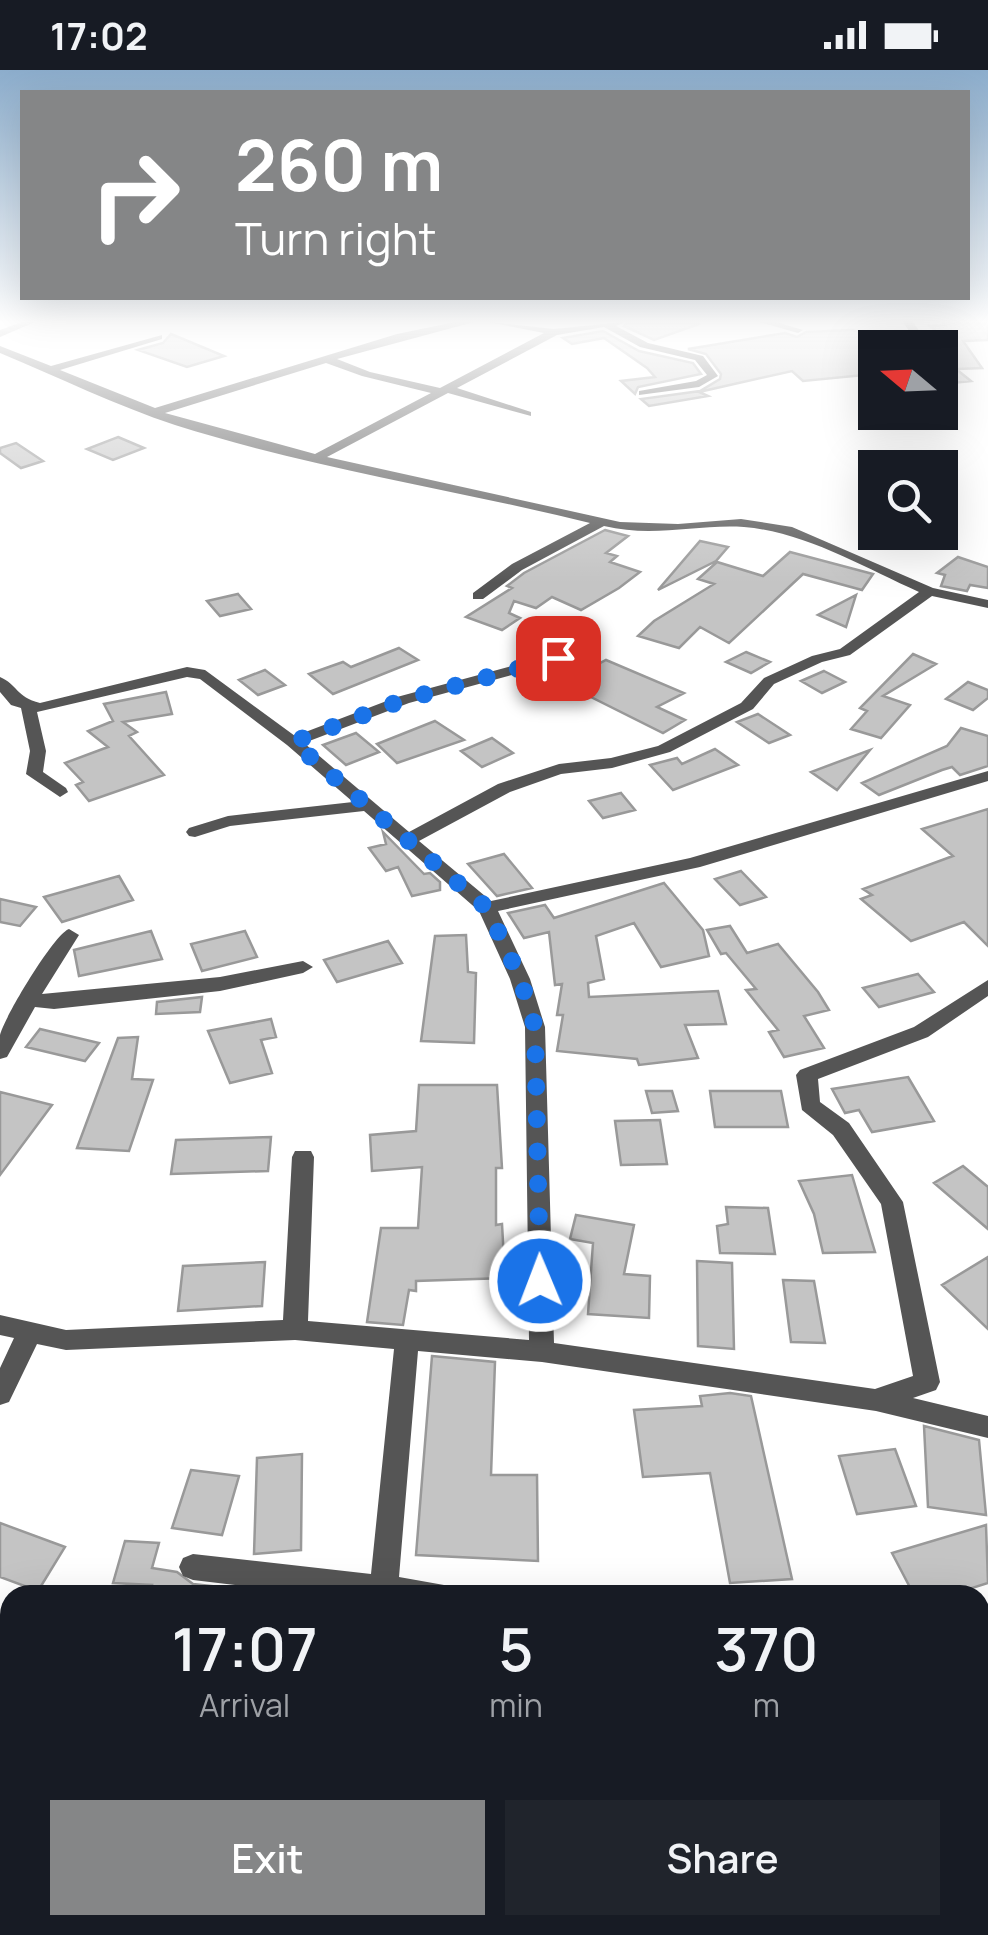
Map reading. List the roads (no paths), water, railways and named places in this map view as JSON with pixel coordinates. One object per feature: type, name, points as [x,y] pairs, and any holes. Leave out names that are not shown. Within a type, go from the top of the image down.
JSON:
[{"type":"street","points":[[143,409],[384,476],[603,521],[650,529],[741,523],[792,531],[928,591],[988,604]]},
{"type":"street","points":[[152,413],[165,409]]},
{"type":"street","points":[[317,458],[408,409]]},
{"type":"street","points":[[510,409],[527,414]]},
{"type":"street","points":[[478,596],[517,567],[603,521]]},
{"type":"street","points":[[405,841],[504,788],[560,770],[612,763],[664,748],[747,706],[768,682],[817,659],[845,652],[928,591]]},
{"type":"street","points":[[293,742],[403,700],[558,658]]},
{"type":"street","points":[[28,706],[57,705],[195,672],[206,675],[293,742],[487,908],[520,978],[535,1027],[542,1352]]},
{"type":"street","points":[[0,682],[28,706],[38,751],[34,774],[60,792]]},
{"type":"street","points":[[487,908],[694,862],[988,776]]},
{"type":"street","points":[[196,832],[228,821],[365,806]]},
{"type":"street","points":[[0,1052],[69,935]]},
{"type":"street","points":[[29,1000],[54,1002],[220,984],[303,967]]},
{"type":"street","points":[[876,1400],[927,1382],[892,1202],[841,1128],[810,1105],[807,1075],[921,1032],[988,987]]},
{"type":"street","points":[[295,1330],[302,1157]]},
{"type":"street","points":[[0,1325],[66,1340],[295,1330],[542,1352],[876,1400],[988,1427]]},
{"type":"street","points":[[0,1394],[30,1332]]},
{"type":"street","points":[[384,1585],[407,1340]]},
{"type":"street","points":[[193,1566],[351,1585]]}]
